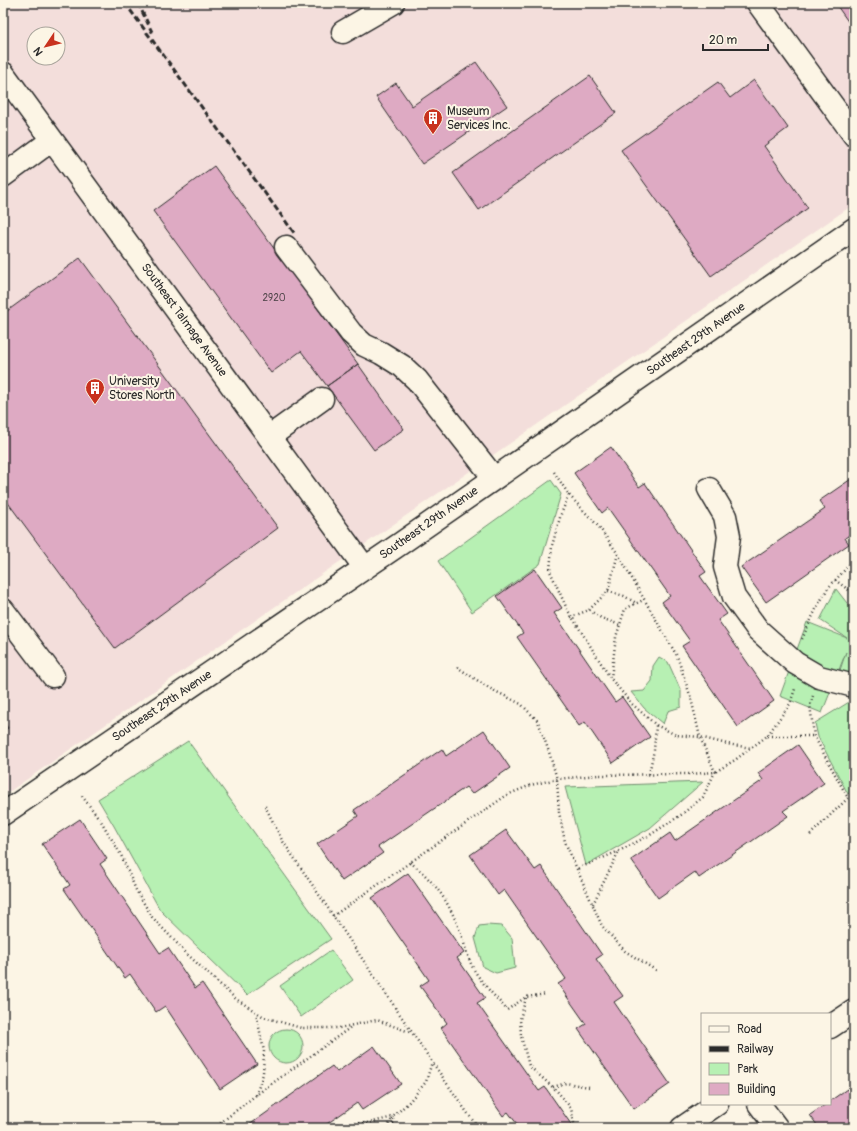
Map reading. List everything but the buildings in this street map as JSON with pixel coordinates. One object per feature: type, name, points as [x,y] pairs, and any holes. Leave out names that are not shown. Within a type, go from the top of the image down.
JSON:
[{"type":"street","points":[[343,32],[393,3]]},
{"type":"street","points":[[758,3],[854,135]]},
{"type":"street","name":"Southeast Talmage Avenue","points":[[3,73],[365,568]]},
{"type":"street","points":[[3,176],[52,140]]},
{"type":"street","name":"Southeast 29th Avenue","points":[[3,814],[365,568],[854,229]]},
{"type":"street","points":[[286,246],[352,333],[364,345],[382,353],[402,366],[417,380],[494,478]]},
{"type":"street","points":[[269,437],[322,399]]},
{"type":"street","points":[[710,488],[726,522],[729,536],[725,567],[734,597],[758,630],[795,663],[819,677],[854,686]]},
{"type":"street","points":[[3,610],[53,676]]},
{"type":"street","points":[[831,1026],[854,1011]]},
{"type":"street","points":[[682,1128],[716,1105]]},
{"type":"street","points":[[760,1105],[776,1128]]},
{"type":"path","points":[[554,472],[570,495],[599,528],[618,554],[643,600],[677,656],[691,698],[700,737],[715,772]]},
{"type":"path","points":[[570,495],[561,514],[552,546],[550,571],[571,617],[611,679],[632,704],[656,725],[676,734],[700,737],[751,748]]},
{"type":"path","points":[[571,617],[589,610],[608,591],[618,554]]},
{"type":"path","points":[[577,869],[619,851],[650,835],[681,815],[703,796],[715,772],[767,736],[790,704],[797,682],[795,663],[802,640],[817,607],[828,588],[854,560]]},
{"type":"path","points":[[835,580],[854,594]]},
{"type":"path","points":[[608,591],[624,596],[636,604]]},
{"type":"path","points":[[611,679],[616,637],[625,609],[643,600]]},
{"type":"path","points":[[589,610],[601,618],[620,625]]},
{"type":"path","points":[[457,667],[489,688],[521,704],[538,721],[557,779],[559,812],[565,842],[602,926],[625,951],[658,971]]},
{"type":"path","points":[[819,677],[810,705],[814,736],[848,798]]},
{"type":"path","points":[[649,774],[654,750],[656,725]]},
{"type":"path","points":[[767,736],[814,736]]},
{"type":"path","points":[[333,916],[507,795],[531,785],[557,779],[598,775],[715,772]]},
{"type":"path","points":[[810,835],[848,798],[854,795]]},
{"type":"path","points":[[82,796],[101,821],[120,855],[136,890],[152,917],[188,955],[236,999],[264,1017],[301,1028],[339,1028],[377,1020],[412,1033]]},
{"type":"path","points":[[265,806],[282,840],[478,1128]]},
{"type":"path","points":[[593,905],[619,851]]},
{"type":"path","points":[[410,862],[427,876],[441,893],[455,918],[464,947],[473,968],[507,1010],[526,997],[547,994]]},
{"type":"path","points":[[526,997],[520,1019],[521,1036],[529,1066],[554,1088],[571,1108],[575,1128]]},
{"type":"path","points":[[256,1013],[264,1051],[263,1074],[256,1095]]},
{"type":"path","points":[[214,1128],[256,1095],[353,1025]]},
{"type":"path","points":[[387,1128],[393,1117],[408,1103],[426,1082],[432,1062]]},
{"type":"path","points":[[554,1088],[566,1083],[588,1088]]},
{"type":"path","points":[[336,1128],[344,1124],[369,1123],[393,1117]]},
{"type":"path","points":[[392,1128],[393,1117]]},
{"type":"shaded area","points":[[3,3],[854,3],[854,204],[3,796]]},
{"type":"green space","points":[[551,480],[561,494],[540,564],[472,612],[438,561]]},
{"type":"green space","points":[[836,589],[854,612],[854,681],[838,676],[846,652],[822,713],[780,696],[807,622],[847,638],[820,620]]},
{"type":"green space","points":[[659,657],[668,662],[681,691],[681,707],[668,711],[663,724],[644,708],[631,692],[644,691],[652,681],[653,666]]},
{"type":"green space","points":[[854,699],[854,791],[851,791],[848,794],[818,737],[815,723]]},
{"type":"green space","points":[[188,741],[331,939],[247,995],[160,910],[98,799]]},
{"type":"green space","points":[[703,782],[650,828],[586,865],[565,787]]},
{"type":"green space","points":[[479,926],[502,926],[512,938],[515,968],[496,973],[483,967],[475,938]]},
{"type":"green space","points":[[331,950],[353,980],[301,1017],[280,986]]},
{"type":"green space","points":[[286,1029],[298,1034],[303,1046],[298,1058],[286,1063],[274,1058],[269,1046],[274,1034]]},
{"type":"railway","points":[[125,3],[295,234]]},
{"type":"railway","points":[[138,3],[153,34]]},
{"type":"place","name":"Museum Services Inc.","points":[[433,135]]},
{"type":"place","name":"University Stores North","points":[[95,405]]}]
